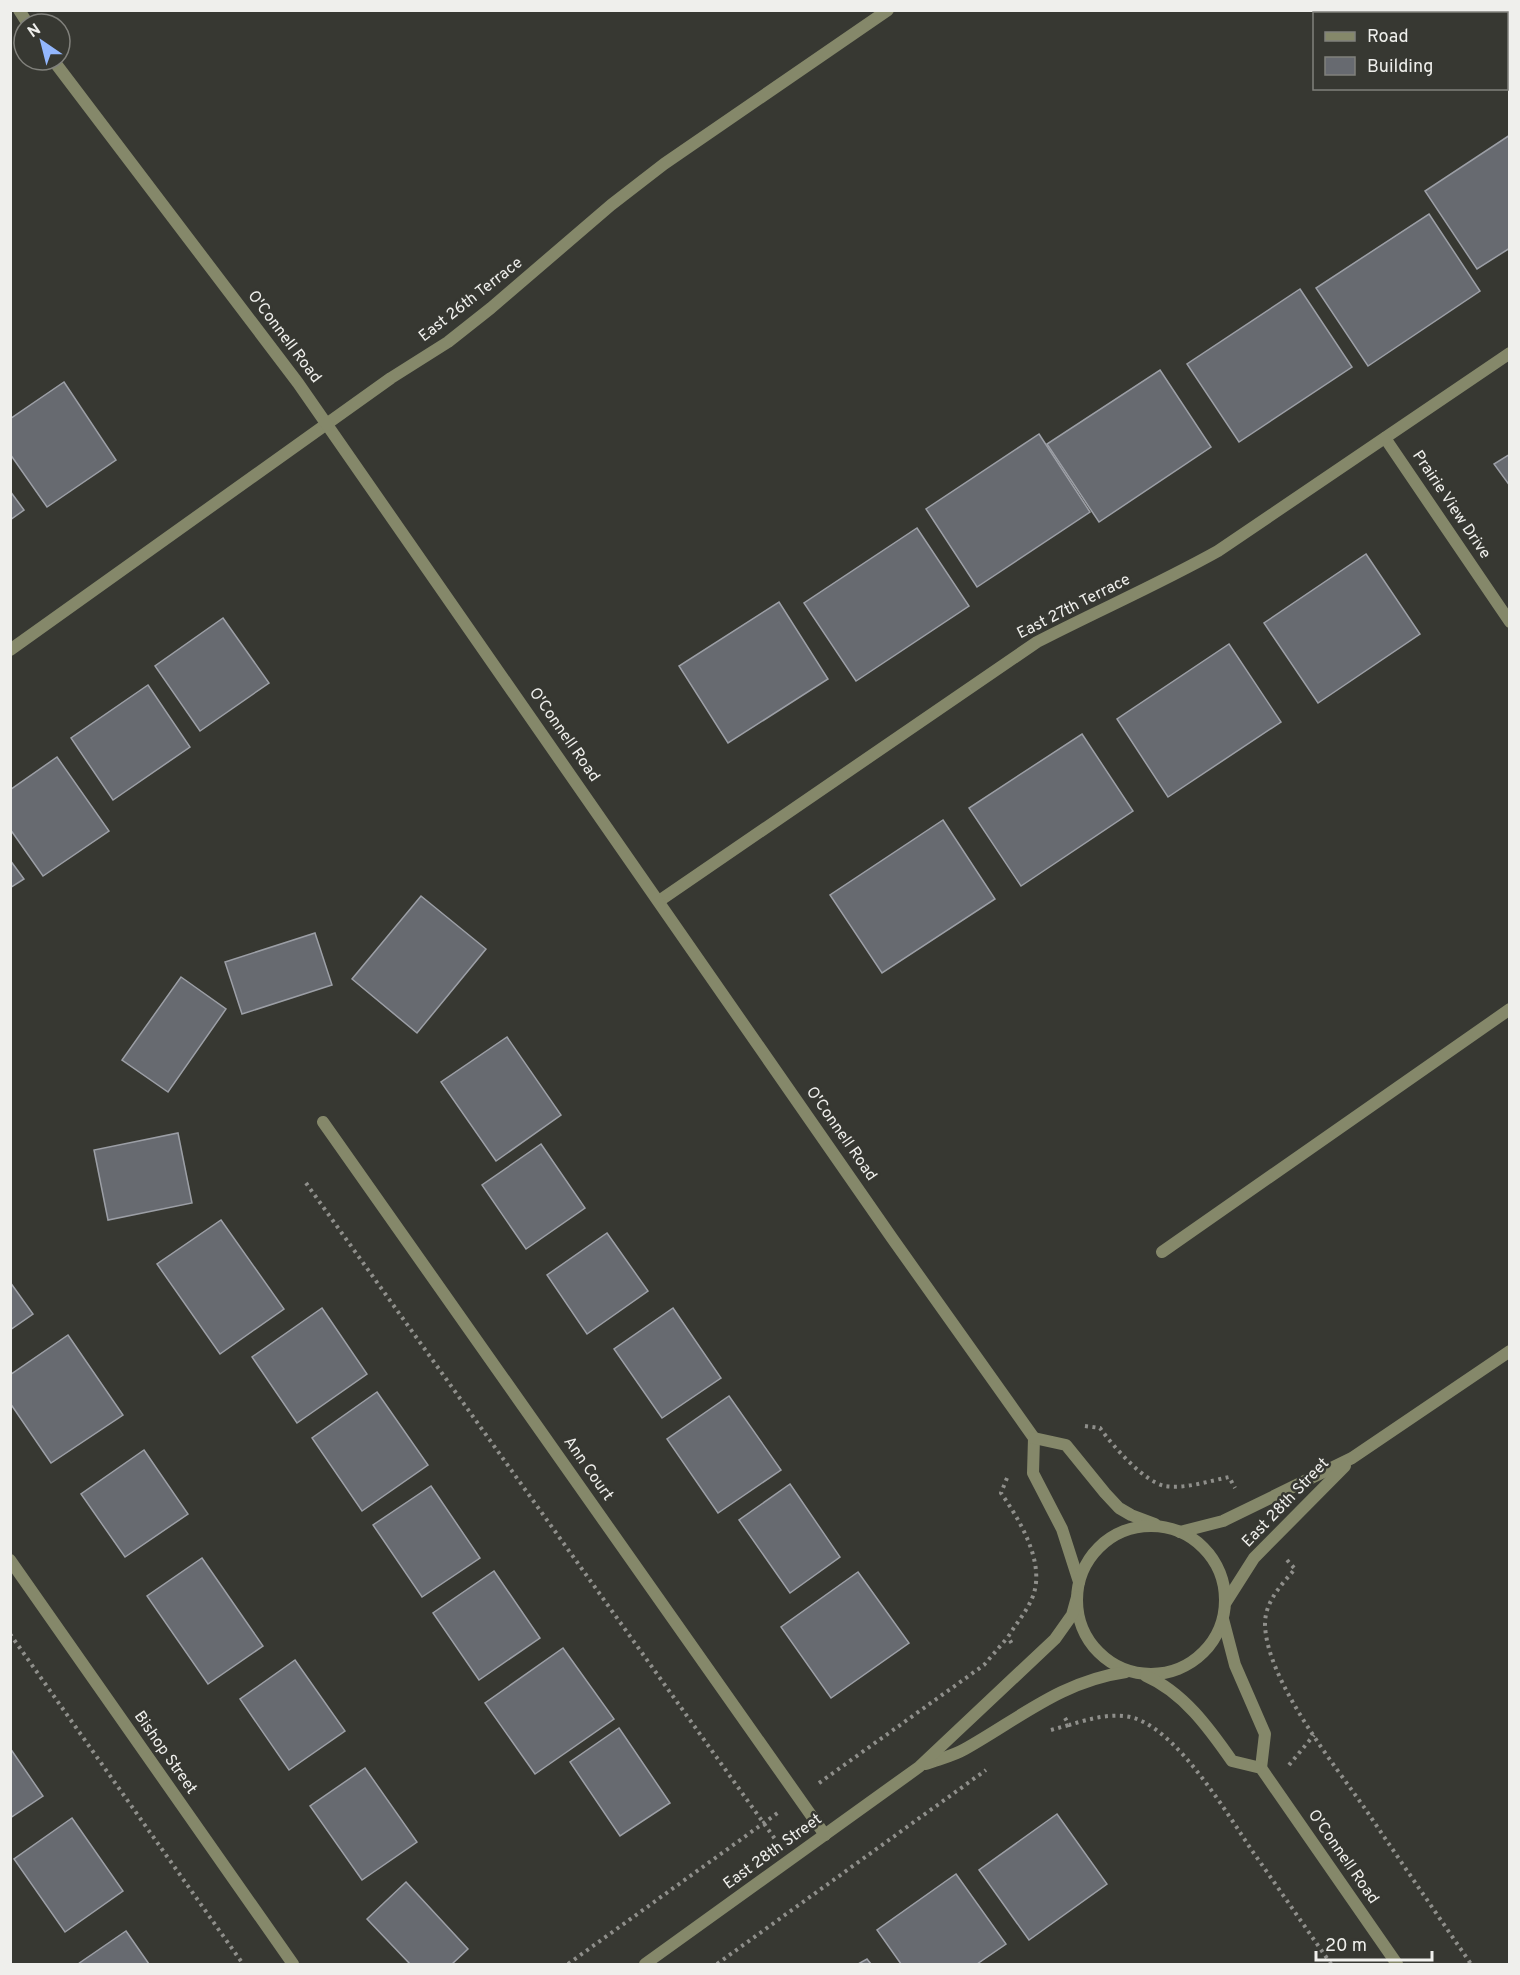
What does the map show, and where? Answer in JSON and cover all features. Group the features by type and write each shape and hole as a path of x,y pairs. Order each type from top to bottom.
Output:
{"street":[{"name":"East 26th Terrace","path":"10,650 327,423 448,342 611,205 664,164 888,10"},
{"name":"O'Connell Road","path":"62,72 283,361 1034,1438"},
{"name":"East 27th Terrace","path":"659,901 1037,642 1102,608 1176,575 1218,551 1509,353"},
{"name":"Prairie View Drive","path":"1385,438 1509,622"},
{"path":"1162,1252 1509,1009"},
{"name":"Ann Court","path":"323,1122 825,1835"},
{"name":"East 28th Street","path":"1180,1532 1223,1521 1352,1458 1509,1351"},
{"path":"1079,1582 1062,1529 1033,1473 1034,1438 1066,1445 1119,1508 1131,1515 1180,1532 1202,1546 1214,1560 1224,1585 1226,1602 1220,1630 1208,1648 1183,1668 1163,1674 1142,1674 1129,1671 1107,1660 1090,1643 1080,1621 1077,1597 1079,1582 1090,1558 1115,1535 1138,1527 1163,1527"},
{"name":"East 28th Street","path":"1226,1602 1254,1558 1352,1458"},
{"name":"Bishop Street","path":"10,1560 293,1965"},
{"name":"East 28th Street","path":"645,1965 919,1767 1055,1639 1072,1614 1077,1597"},
{"path":"1142,1674 1171,1690 1185,1703 1232,1761 1261,1768 1265,1734 1235,1665 1223,1619"},
{"name":"East 28th Street","path":"919,1767 963,1751 1062,1690 1101,1676 1129,1671"},
{"name":"O'Connell Road","path":"1261,1768 1397,1965"}],"path":[{"path":"306,1184 710,1747 789,1861"},
{"path":"10,1634 243,1965"},
{"path":"1044,1733 1069,1725"},
{"path":"1273,1785 1314,1736 1471,1965"},
{"path":"717,1965 990,1767"},
{"path":"1197,1772 1331,1965"}],"building":[{"path":"1510,135 1510,248 1477,269 1425,191"},
{"path":"1429,214 1480,291 1368,366 1316,288"},
{"path":"1300,289 1352,367 1239,442 1187,364"},
{"path":"1160,370 1211,447 1099,522 1047,444"},
{"path":"64,382 116,460 47,507 10,454 10,419"},
{"path":"1039,434 1090,512 977,587 926,509"},
{"path":"1510,454 1510,486 1494,464"},
{"path":"10,491 24,510 10,520"},
{"path":"917,528 969,606 856,681 804,603"},
{"path":"1366,554 1420,634 1318,703 1264,623"},
{"path":"779,602 828,679 728,743 679,666"},
{"path":"223,618 269,683 200,731 155,666"},
{"path":"1229,644 1281,722 1168,797 1117,719"},
{"path":"148,685 190,747 113,800 71,738"},
{"path":"1082,734 1133,811 1021,886 969,808"},
{"path":"57,757 109,831 43,876 10,829 10,790"},
{"path":"943,820 995,899 882,973 830,895"},
{"path":"10,860 24,879 10,888"},
{"path":"421,896 486,949 417,1033 352,979"},
{"path":"315,933 332,985 242,1014 225,962"},
{"path":"181,977 226,1009 168,1092 122,1060"},
{"path":"507,1037 561,1115 496,1161 441,1082"},
{"path":"178,1133 192,1203 108,1220 94,1150"},
{"path":"541,1144 585,1208 526,1249 482,1185"},
{"path":"221,1220 284,1309 220,1354 157,1264"},
{"path":"607,1233 648,1291 587,1334 547,1275"},
{"path":"10,1282 33,1314 10,1330"},
{"path":"322,1308 367,1374 297,1423 252,1357"},
{"path":"673,1308 721,1378 662,1418 614,1349"},
{"path":"68,1335 123,1415 51,1463 10,1403 10,1375"},
{"path":"377,1392 428,1465 362,1511 312,1438"},
{"path":"729,1396 781,1470 718,1513 667,1439"},
{"path":"144,1450 188,1514 125,1557 81,1494"},
{"path":"790,1484 840,1557 790,1593 739,1520"},
{"path":"431,1486 480,1558 422,1597 373,1525"},
{"path":"202,1558 263,1646 208,1684 147,1596"},
{"path":"494,1571 540,1638 479,1680 433,1613"},
{"path":"858,1572 909,1643 831,1698 781,1627"},
{"path":"563,1648 614,1719 535,1774 485,1703"},
{"path":"295,1660 345,1731 289,1770 240,1699"},
{"path":"619,1728 670,1803 620,1836 570,1762"},
{"path":"10,1748 43,1796 10,1818"},
{"path":"365,1768 417,1842 362,1880 310,1806"},
{"path":"1057,1814 1107,1884 1029,1940 979,1870"},
{"path":"72,1818 123,1891 65,1932 14,1859"},
{"path":"956,1874 1006,1944 977,1964 901,1964 877,1930"},
{"path":"406,1882 468,1949 452,1964 410,1964 367,1919"},
{"path":"126,1931 149,1964 78,1964"},
{"path":"867,1959 871,1964 858,1964"}]}
